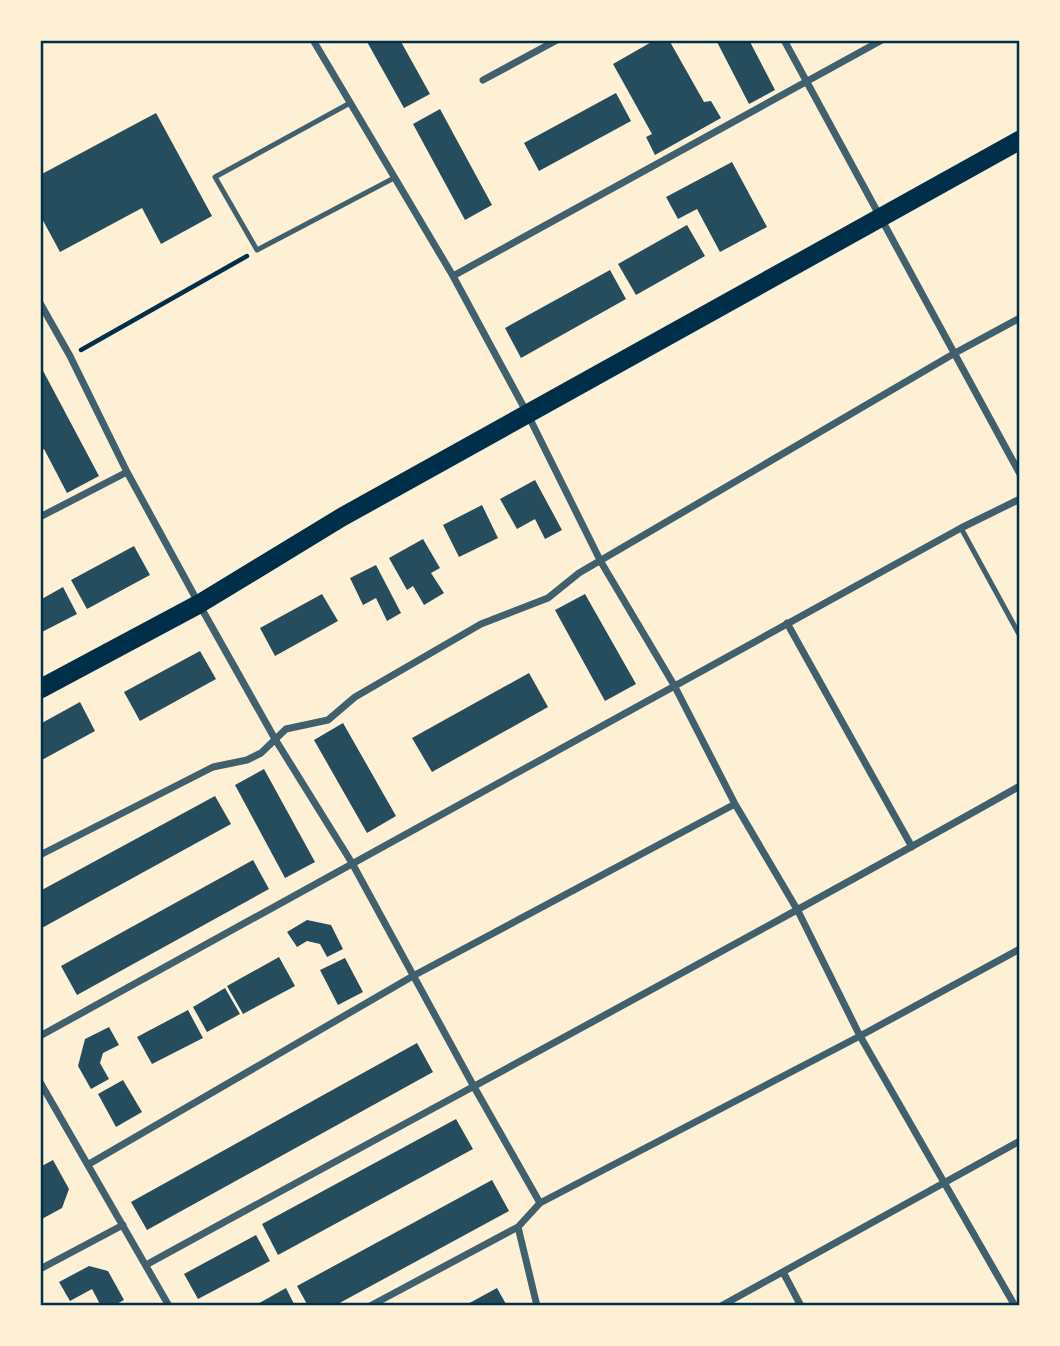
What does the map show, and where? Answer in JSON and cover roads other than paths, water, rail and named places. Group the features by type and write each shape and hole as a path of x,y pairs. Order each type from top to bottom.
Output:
{"highway":[{"path":"40,689 199,604 342,517 1020,140"}],"street":[{"path":"313,40 453,276 527,413 601,562 674,685 735,804 798,911 860,1036 1015,1306"},
{"path":"483,80 558,40"},
{"path":"784,40 1020,474"},
{"path":"453,276 882,40"},
{"path":"40,303 199,604 275,739 352,863 540,1203"},
{"path":"40,855 213,767 247,760 261,753 286,729 328,720 355,697 481,624 548,598 579,573 955,353 1020,318"},
{"path":"40,517 127,472"},
{"path":"40,1037 674,685 961,528 1020,499"},
{"path":"787,623 912,847"},
{"path":"146,1265 473,1085 798,911 1020,786"},
{"path":"89,1164 413,976 735,804"},
{"path":"370,1306 518,1227 540,1203 1020,949"},
{"path":"40,1082 169,1306"},
{"path":"721,1306 1020,1141"},
{"path":"40,1269 123,1225"},
{"path":"518,1227 537,1306"},
{"path":"783,1272 801,1306"}],"lane":[{"path":"350,103 215,177 257,250 394,178"},
{"path":"961,528 1020,636"}]}
